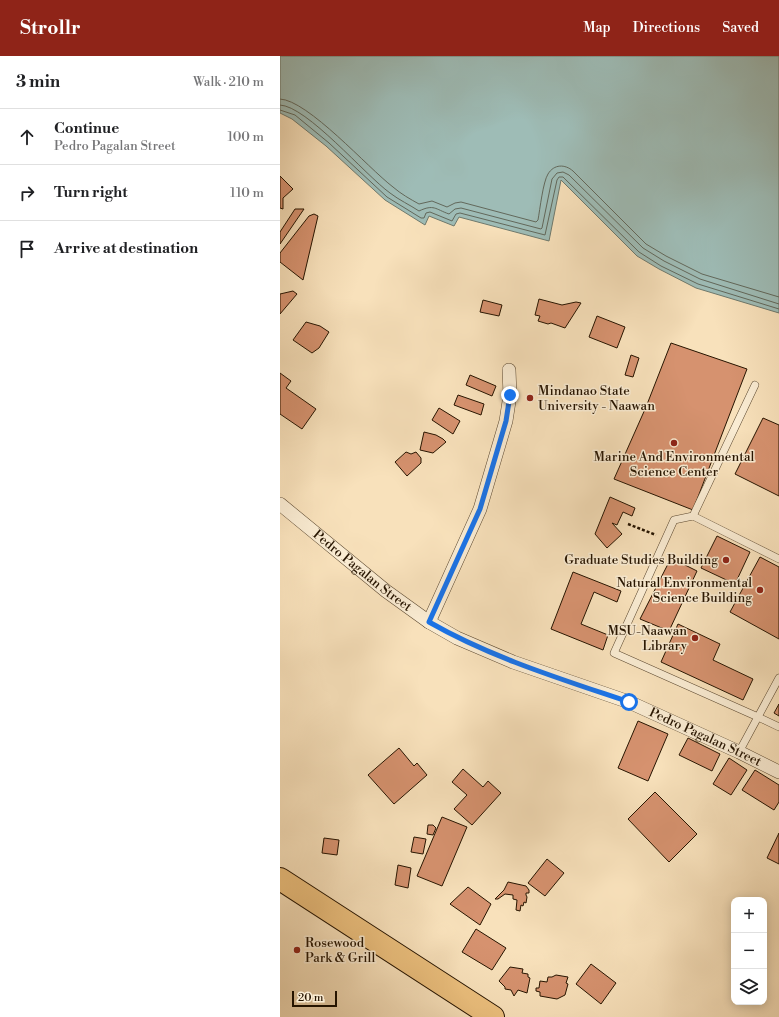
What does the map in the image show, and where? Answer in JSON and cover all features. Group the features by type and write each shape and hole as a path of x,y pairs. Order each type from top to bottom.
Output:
{"highway":[{"path":"280,879 493,1017"}],"street":[{"path":"429,622 480,509 506,421 510,395 509,370"},
{"name":"Pedro Pagalan Street","path":"280,504 386,591 429,622 457,638 513,662 629,702 739,752 779,772"}],"lane":[{"path":"693,516 755,385"},
{"path":"779,559 693,516 674,520 614,653 779,727"},
{"path":"739,752 779,678"}],"path":[{"path":"628,524 666,539"}],"water":[{"path":"280,56 779,56 779,313 696,288 637,256 561,180 549,241 459,217 454,226 429,216 425,225 385,200 326,146 292,119 280,113"}],"building":[{"path":"280,176 293,189 283,198 283,209 280,208"},
{"path":"295,209 304,209 280,244 280,232"},
{"path":"314,214 318,216 303,280 280,262 280,253 309,216"},
{"path":"293,291 297,294 280,314 280,294"},
{"path":"539,299 562,305 576,302 581,303 565,328 551,323 548,324 538,321 540,316 535,315"},
{"path":"483,300 502,305 499,316 480,312"},
{"path":"597,316 625,327 617,348 589,337"},
{"path":"306,322 320,326 329,332 319,348 312,353 293,340"},
{"name":"Marine And Environmental Science Center","path":"671,343 747,369 693,510 614,479 646,407"},
{"path":"631,355 639,358 633,377 625,375"},
{"path":"280,373 291,381 286,388 316,409 302,429 280,414"},
{"path":"470,375 496,386 492,396 466,385"},
{"path":"458,395 484,404 481,415 454,405"},
{"path":"439,408 460,421 453,434 432,420"},
{"path":"763,418 779,425 779,496 735,474"},
{"path":"424,432 436,435 446,442 433,453 420,450"},
{"path":"406,452 411,454 416,452 421,458 421,463 407,476 395,462"},
{"path":"610,497 635,508 632,516 623,512 617,525 612,523 622,534 607,548 595,534"},
{"name":"Graduate Studies Building","path":"717,536 750,552 735,584 701,568"},
{"name":"Natural Environmental Science Building","path":"760,557 779,567 779,639 730,612"},
{"path":"671,558 697,571 669,631 640,619"},
{"path":"573,572 621,591 617,602 594,592 581,624 608,635 603,650 551,629"},
{"path":"678,624 720,644 713,660 753,679 743,700 661,662"},
{"path":"779,704 779,716 774,713"},
{"path":"638,721 668,734 648,781 618,768"},
{"path":"688,738 720,754 712,771 679,755"},
{"path":"399,748 414,766 417,763 427,775 394,804 368,775"},
{"path":"729,758 747,770 731,795 713,784"},
{"path":"463,769 483,787 488,781 501,793 472,825 454,809 467,795 452,782"},
{"path":"755,770 779,785 779,802 774,810 742,790"},
{"path":"655,792 697,834 669,862 628,819"},
{"path":"442,817 467,827 442,886 417,876"},
{"path":"428,825 433,825 436,828 433,835 427,834"},
{"path":"779,833 779,864 767,858"},
{"path":"414,837 426,839 423,854 411,852"},
{"path":"324,838 339,840 337,855 322,853"},
{"path":"547,859 564,873 545,896 528,883"},
{"path":"398,865 411,868 408,888 395,885"},
{"path":"508,882 526,886 529,890 529,893 526,893 526,903 524,902 523,906 521,905 520,911 516,910 517,900 513,899 513,895 505,894 498,899 495,899 504,890"},
{"path":"468,887 491,904 480,925 450,904"},
{"path":"476,929 506,948 492,970 462,952"},
{"path":"591,964 616,983 601,1004 576,984"},
{"path":"510,967 523,969 522,973 528,974 528,977 530,978 527,993 518,990 514,996 511,990 505,989 499,981"},
{"path":"556,975 568,977 565,995 557,999 540,996 540,992 536,991 536,988 539,988 540,981 547,982 548,977"}],"place":[{"name":"Mindanao State University - Naawan","path":"530,398"},
{"name":"Marine And Environmental Science Center","path":"674,443"},
{"name":"Graduate Studies Building","path":"726,560"},
{"name":"Natural Environmental Science Building","path":"760,590"},
{"name":"MSU-Naawan Library","path":"695,638"},
{"name":"Rosewood Park & Grill","path":"297,950"}],"route":[{"path":"510,395 506,421 480,509 429,622 457,638 513,662 629,702"}]}
